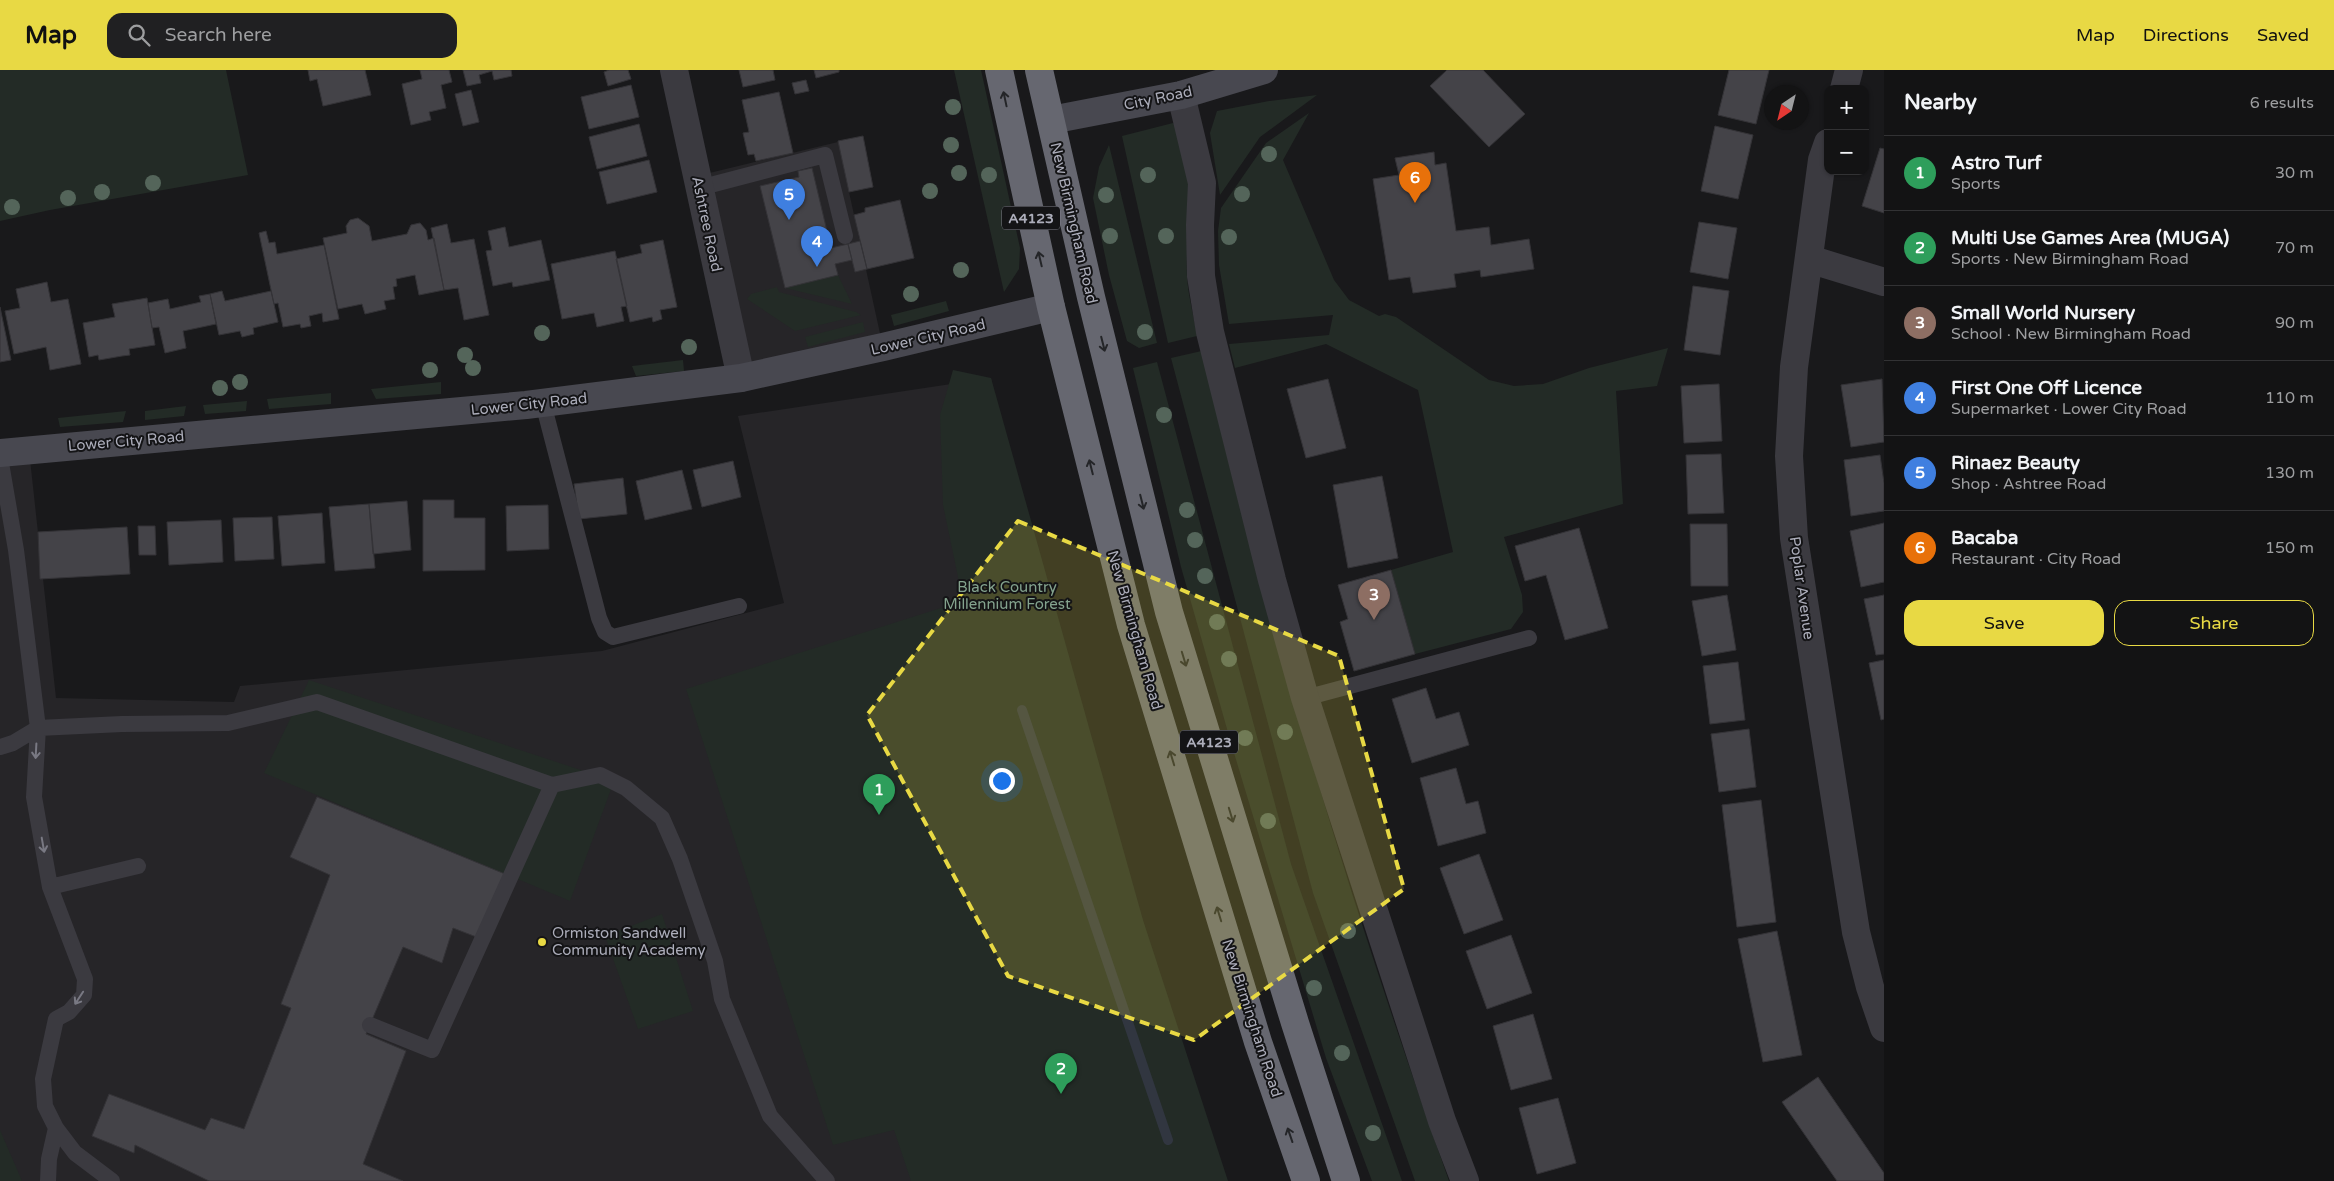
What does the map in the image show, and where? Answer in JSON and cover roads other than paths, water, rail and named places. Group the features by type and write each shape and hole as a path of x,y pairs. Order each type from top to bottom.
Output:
{"highway":[{"name":"New Birmingham Road","path":"998,70 1051,307 1131,625 1258,1042 1306,1181"},
{"name":"New Birmingham Road","path":"1039,70 1091,297 1169,612 1295,1023 1346,1181"},
{"path":"1011,128 1051,120"},
{"path":"1051,307 1091,297"}],"street":[{"name":"Ashtree Road","path":"674,70 740,378"},
{"path":"1845,85 1849,70"},
{"name":"City Road","path":"1051,120 1181,96 1260,71"},
{"path":"1181,96 1202,183 1200,224 1201,276 1210,332 1272,580 1305,698 1442,1122 1465,1181"},
{"name":"Poplar Avenue","path":"1824,154 1794,367 1789,456 1794,538 1856,932 1870,987 1884,1028"},
{"path":"1809,259 1884,282"},
{"name":"Lower City Road","path":"0,453 542,403 740,378 876,349 1051,307"}],"lane":[{"path":"699,188 825,155 845,236"},
{"path":"542,403 599,618 605,632 613,637 740,606"},
{"path":"0,457 16,550 38,728 34,797 50,887 85,978 84,995 69,1012 56,1019 43,1079 45,1106 56,1128 75,1154 112,1181"},
{"path":"1305,698 1529,638"},
{"path":"0,747 13,743 38,728 122,724 228,723 317,702 552,785 600,775 626,788 662,818 680,858 715,961 722,998 770,1116 827,1181"},
{"path":"370,1025 432,1050 512,877 552,785"},
{"path":"50,887 138,866"},
{"path":"48,1181 49,1159 56,1128"}],"waterway":[{"path":"1022,710 1168,1140"}],"place":[{"name":"Bacaba","path":"1415,203"},
{"name":"Rinaez Beauty","path":"789,220"},
{"name":"First One Off Licence","path":"817,267"},
{"name":"Small World Nursery","path":"1374,620"},
{"name":"Astro Turf","path":"879,815"},
{"name":"Ormiston Sandwell Community Academy","path":"542,942"},
{"name":"Multi Use Games Area (MUGA)","path":"1061,1094"}],"park label":[{"name":"Black Country Millennium Forest","path":"1007,596"}]}
